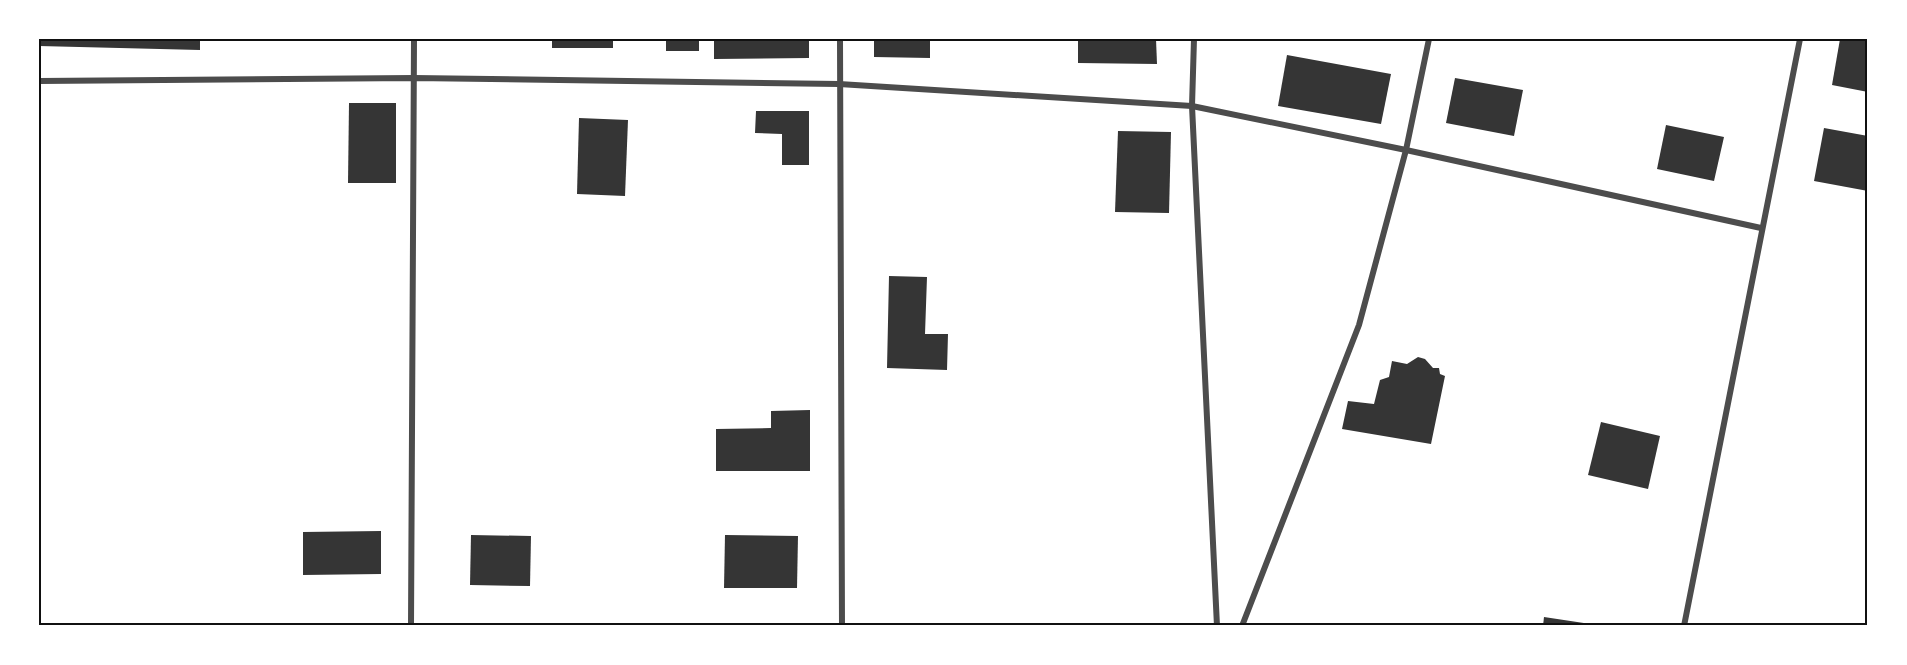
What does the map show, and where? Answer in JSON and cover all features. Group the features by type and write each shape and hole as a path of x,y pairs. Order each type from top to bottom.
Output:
{"street":[{"path":"411,626 414,39"},
{"path":"840,39 842,626"},
{"path":"1194,39 1192,106 1217,626"},
{"path":"1242,626 1359,326 1406,150 1429,39"},
{"path":"1684,626 1800,39"},
{"path":"39,81 414,78 839,84 1192,106 1406,150 1761,228"}],"building":[{"path":"39,39 200,39 200,50 39,46"},
{"path":"552,39 613,39 613,48 552,48"},
{"path":"666,39 699,39 699,51 666,51"},
{"path":"714,39 809,39 809,58 714,59"},
{"path":"874,39 930,39 930,58 874,57"},
{"path":"1078,39 1156,39 1157,64 1078,63"},
{"path":"1840,39 1868,39 1868,92 1832,85"},
{"path":"1287,55 1391,74 1381,124 1278,106"},
{"path":"1455,78 1523,90 1514,136 1446,123"},
{"path":"349,103 396,103 396,183 348,183"},
{"path":"756,111 809,111 809,165 782,165 782,134 755,133"},
{"path":"579,118 628,120 625,196 577,194"},
{"path":"1666,125 1724,137 1714,181 1657,169"},
{"path":"1824,128 1868,136 1868,191 1814,181"},
{"path":"1118,131 1171,132 1169,213 1115,212"},
{"path":"889,276 927,277 925,334 948,334 947,370 887,368"},
{"path":"1418,357 1425,359 1433,368 1439,368 1440,374 1445,376 1431,444 1342,429 1348,401 1374,404 1380,380 1389,377 1392,361 1407,364"},
{"path":"810,410 810,471 716,471 716,429 771,428 771,411"},
{"path":"1601,422 1660,436 1648,489 1588,475"},
{"path":"381,531 381,574 303,575 303,532"},
{"path":"471,535 531,536 530,586 470,585"},
{"path":"725,535 798,536 797,588 724,588"},
{"path":"1544,617 1597,625 1597,626 1543,626"}]}
